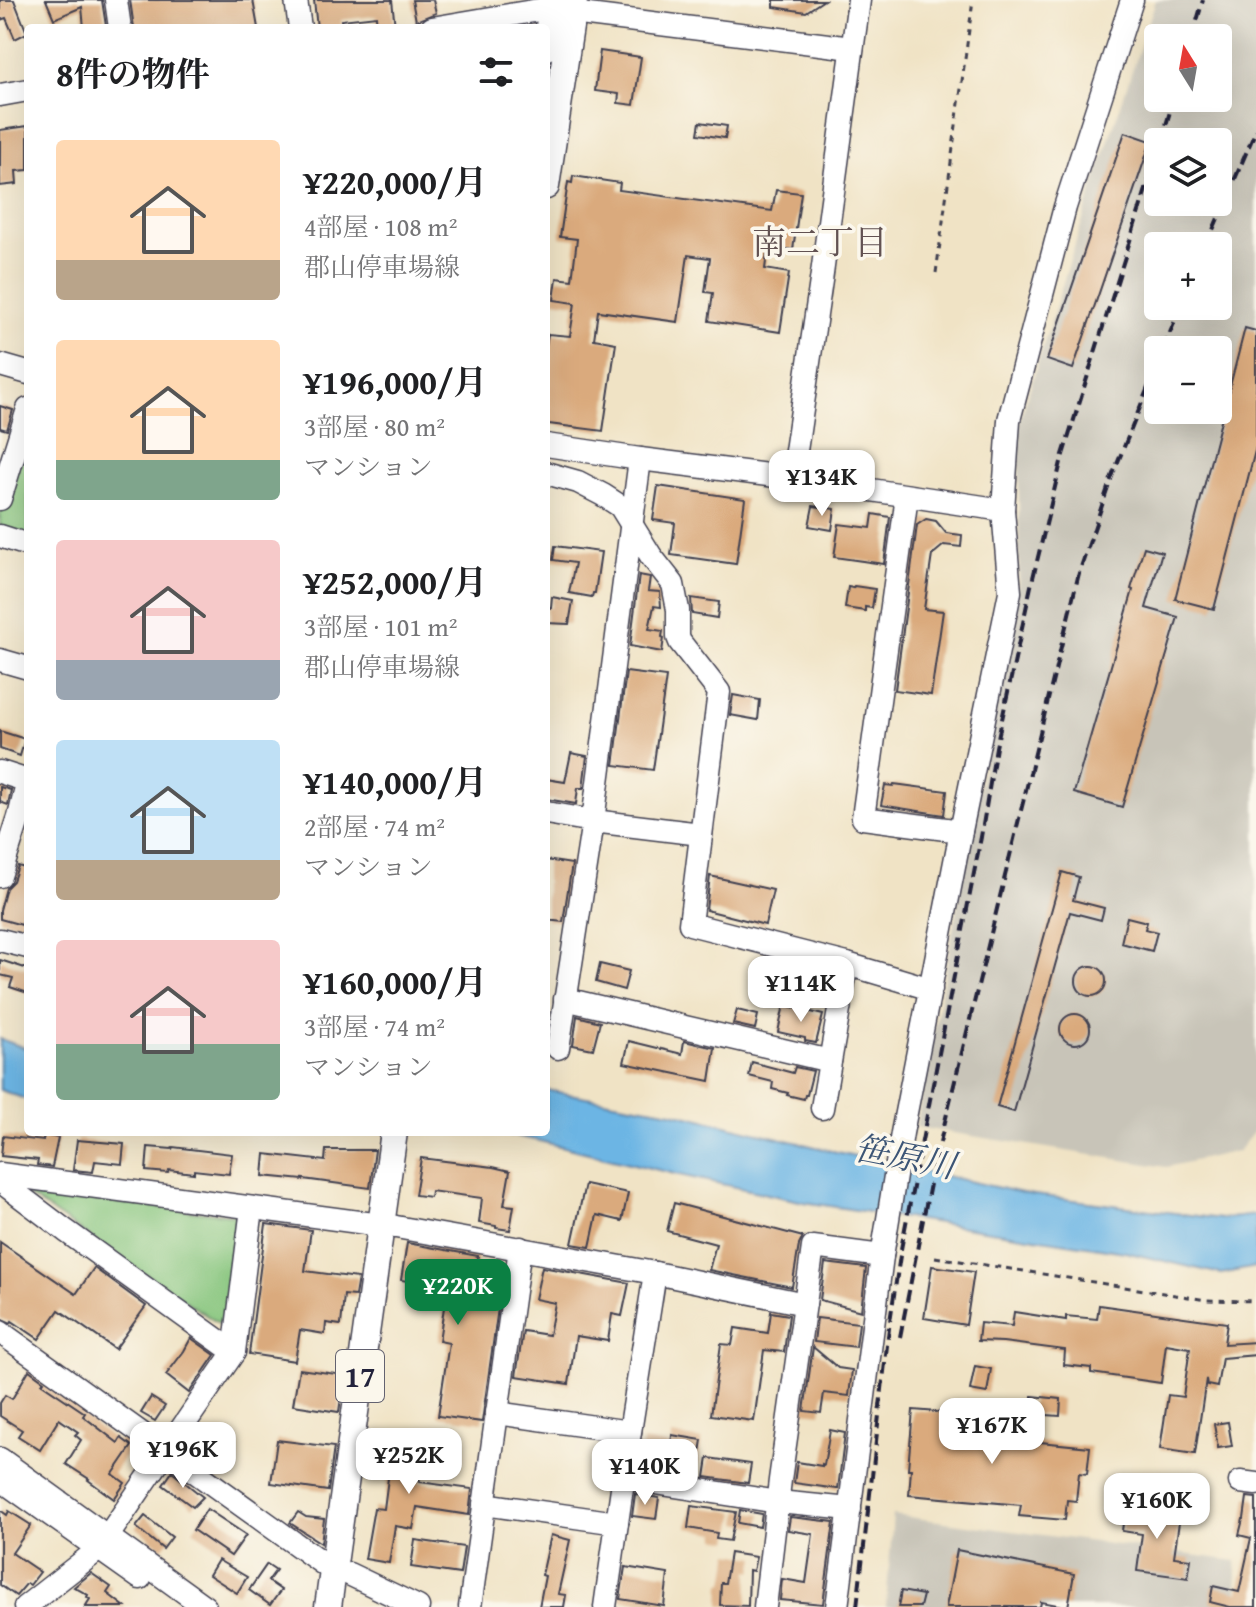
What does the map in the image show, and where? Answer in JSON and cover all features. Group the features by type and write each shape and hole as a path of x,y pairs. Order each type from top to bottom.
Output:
{"main road":[{"path":"550,36 562,5"},
{"path":"550,141 562,5"},
{"name":"17","path":"328,1607 341,1572 400,1138"},
{"name":"17","path":"341,1572 344,1607"}],"street":[{"path":"116,0 119,24"},
{"path":"296,0 299,24"},
{"path":"792,478 859,0"},
{"path":"837,1607 902,1133 1010,592 1003,510 1009,420 1065,207 1132,0"},
{"path":"1037,309 1063,266 1143,0"},
{"path":"455,24 562,5 852,48"},
{"path":"0,95 24,91"},
{"path":"0,365 24,372"},
{"path":"0,499 7,451 24,417"},
{"path":"550,446 1003,510"},
{"path":"558,1048 593,821 640,459"},
{"path":"550,474 578,482 620,506 651,556 673,584 680,642 719,692 690,924 931,989"},
{"path":"907,496 863,818 961,831"},
{"path":"0,536 24,544"},
{"path":"0,660 24,667"},
{"path":"0,772 24,780"},
{"path":"24,797 2,862 24,863"},
{"path":"550,814 701,834"},
{"path":"0,940 24,946"},
{"path":"822,1108 847,964"},
{"path":"565,999 830,1061"},
{"path":"0,1174 389,1226 655,1273 805,1304"},
{"path":"0,1181 234,1352"},
{"path":"25,1607 104,1543 234,1352 252,1208"},
{"path":"765,1607 813,1247 884,1251"},
{"path":"470,1607 520,1248"},
{"path":"605,1607 655,1273"},
{"path":"0,1332 341,1572 418,1607"},
{"path":"497,1413 630,1432"},
{"path":"0,1459 180,1607"},
{"path":"623,1478 778,1502 850,1509"},
{"path":"0,1479 205,1607"},
{"path":"484,1504 617,1523"}],"path":[{"path":"936,273 973,0"},
{"path":"935,1257 1207,1300 1256,1301"}],"shaded area":[{"path":"1156,0 1256,0 1256,1129 1238,1151 1166,1167 916,1127 1019,578 1019,423 1144,36 1144,112 1232,112 1232,24 1148,24"},
{"path":"893,1515 1236,1561 1239,1607 886,1607"}],"green space":[{"path":"24,437 24,535 0,527 0,514"},
{"path":"24,1193 243,1216 224,1327"}],"water":[{"path":"0,1039 24,1048 24,1099 0,1090"},
{"path":"550,1091 672,1112 1027,1194 1221,1219 1256,1215 1256,1267 1221,1274 1125,1252 804,1202 516,1136 550,1136"}],"building":[{"path":"0,0 14,0 24,25 24,34 15,39 6,18 0,20"},
{"path":"46,0 102,0 106,24 84,24 82,7 54,19"},
{"path":"130,0 253,0 257,24 133,24"},
{"path":"314,0 392,0 395,24 377,24 376,16 341,20 342,24 317,24"},
{"path":"412,0 433,0 436,13 416,21"},
{"path":"774,0 824,0 806,12 774,7"},
{"path":"600,51 641,57 634,105 618,103 619,94 595,91"},
{"path":"700,122 727,126 725,138 698,134"},
{"path":"24,127 24,170 16,171 17,184 0,186 0,130"},
{"path":"1125,132 1144,139 1144,161 1073,369 1047,360"},
{"path":"573,176 620,183 619,190 772,211 776,190 801,193 793,250 768,246 765,269 789,273 780,332 709,321 713,293 705,292 710,258 688,255 678,322 598,311 594,339 616,343 603,431 550,424 550,334 570,336 575,303 554,300 557,278 572,280 577,239 560,237 568,182 572,183"},
{"path":"1245,328 1256,331 1256,447 1214,609 1175,599 1220,424 1232,424 1232,378"},
{"path":"0,406 13,410 7,430 0,428"},
{"path":"658,486 745,499 736,564 671,555 675,523 653,520"},
{"path":"813,506 835,509 832,530 809,526"},
{"path":"873,514 890,517 884,564 834,557 839,524 871,528"},
{"path":"926,519 936,521 946,533 962,535 961,547 944,545 932,555 924,609 943,611 931,695 895,690 917,525"},
{"path":"555,546 601,552 592,597 569,593 575,563 553,560"},
{"path":"1144,547 1162,552 1146,608 1178,617 1122,807 1074,793"},
{"path":"639,575 650,577 648,591 660,592 661,607 654,606 649,629 663,631 662,652 630,646"},
{"path":"848,587 875,589 872,608 865,607 865,611 845,608"},
{"path":"552,597 573,601 569,624 550,623"},
{"path":"691,598 719,602 717,618 692,614"},
{"path":"626,672 666,677 653,770 614,765"},
{"path":"733,695 760,700 758,720 730,715"},
{"path":"0,731 24,739 20,756 0,749"},
{"path":"571,753 587,756 583,788 578,788 576,804 550,800 550,780 565,782"},
{"path":"885,785 947,791 944,815 881,805"},
{"path":"0,787 11,790 8,805 0,802"},
{"path":"550,861 572,864 563,922 550,920"},
{"path":"18,866 24,868 22,925 0,919 6,888 13,881"},
{"path":"1062,872 1079,877 1073,900 1104,908 1101,920 1070,912 1014,1112 997,1107"},
{"path":"710,876 773,890 765,925 706,910"},
{"path":"1127,917 1147,922 1145,929 1157,932 1152,951 1121,943"},
{"path":"0,960 24,968 24,992 10,987 13,978 0,975"},
{"path":"600,964 629,971 624,990 596,982"},
{"path":"1091,966 1102,970 1106,981 1102,992 1091,996 1080,992 1076,981 1080,970"},
{"path":"784,1005 823,1015 816,1043 778,1032"},
{"path":"737,1010 758,1015 755,1029 733,1024"},
{"path":"1075,1014 1086,1018 1090,1029 1086,1040 1075,1044 1064,1040 1060,1029 1064,1018"},
{"path":"577,1016 600,1022 593,1049 573,1045"},
{"path":"629,1041 682,1054 684,1041 715,1048 710,1081 624,1063"},
{"path":"752,1062 793,1073 795,1067 813,1071 807,1095 804,1099 787,1095 772,1089 773,1082 749,1076"},
{"path":"3,1136 43,1141 44,1136 58,1138 52,1167 37,1165 38,1160 1,1156"},
{"path":"77,1140 124,1144 122,1164 95,1161 93,1172 73,1170"},
{"path":"148,1147 232,1154 229,1174 194,1170 194,1173 146,1171"},
{"path":"326,1150 375,1150 370,1188 263,1176 265,1154 325,1161"},
{"path":"421,1158 510,1171 504,1205 514,1206 510,1230 479,1223 482,1198 431,1191 430,1197 415,1195"},
{"path":"585,1184 628,1193 622,1221 597,1215 590,1247 572,1244"},
{"path":"674,1203 803,1237 792,1287 709,1270 716,1244 667,1231"},
{"path":"266,1224 311,1230 305,1271 358,1278 355,1296 344,1295 341,1325 326,1323 325,1334 300,1330 295,1361 249,1354"},
{"path":"0,1242 76,1294 94,1268 146,1306 115,1349 59,1310 39,1339 12,1321 0,1318"},
{"path":"407,1243 478,1256 471,1297 499,1301 482,1422 438,1416 449,1343 439,1341 447,1287 401,1280"},
{"path":"825,1263 866,1268 861,1311 820,1300"},
{"path":"932,1266 974,1272 966,1325 924,1318"},
{"path":"542,1267 629,1283 622,1316 612,1314 608,1341 576,1336 569,1384 516,1376 523,1331 549,1335 555,1303 535,1299"},
{"path":"1099,1305 1227,1323 1224,1344 1256,1342 1256,1355 1222,1358 1217,1387 1207,1385 1206,1379 1195,1454 1160,1449 1168,1395 1183,1397 1190,1348 1166,1344 1161,1383 1091,1373 1091,1368 1064,1365 1065,1350 978,1341 980,1323 1012,1326 1014,1312 1066,1320 1066,1316 1097,1319"},
{"path":"771,1312 789,1315 784,1352 764,1350 754,1421 711,1415 721,1344 732,1345 735,1328 768,1333"},
{"path":"817,1318 859,1323 856,1347 814,1342"},
{"path":"191,1338 215,1355 189,1393 166,1375"},
{"path":"813,1347 838,1368 852,1370 849,1396 824,1393 821,1413 804,1411"},
{"path":"975,1366 991,1369 987,1393 970,1390"},
{"path":"299,1369 344,1375 339,1412 293,1405"},
{"path":"29,1370 44,1381 42,1384 85,1413 83,1416 118,1443 121,1438 132,1446 113,1474 125,1483 114,1499 66,1464 81,1440 75,1435 78,1432 59,1419 40,1450 18,1436 22,1430 0,1416 0,1403 5,1395 12,1399"},
{"path":"1032,1396 1061,1399 1060,1416 1031,1414"},
{"path":"151,1397 165,1406 155,1421 141,1413"},
{"path":"913,1410 975,1415 974,1427 1021,1432 1020,1440 1090,1447 1087,1474 1079,1473 1076,1501 1067,1500 1065,1520 1019,1516 1021,1505 909,1495"},
{"path":"1228,1422 1232,1446 1218,1448 1214,1424"},
{"path":"830,1430 845,1433 838,1489 794,1483 797,1462 824,1465"},
{"path":"394,1432 425,1436 419,1482 472,1489 469,1515 417,1507 413,1529 395,1526 389,1563 365,1559 374,1508 384,1509"},
{"path":"672,1435 702,1440 698,1465 649,1456 648,1461 640,1459 643,1441 671,1446"},
{"path":"277,1440 334,1447 328,1491 271,1483"},
{"path":"708,1458 751,1464 748,1483 705,1477"},
{"path":"172,1472 203,1497 193,1507 163,1485"},
{"path":"635,1494 659,1498 656,1519 632,1516"},
{"path":"1247,1497 1256,1498 1256,1607 1230,1607 1210,1602 1213,1586 1239,1592 1251,1538 1239,1535"},
{"path":"1162,1503 1173,1505 1172,1514 1180,1515 1174,1557 1191,1559 1188,1578 1137,1571 1142,1534 1122,1531 1125,1508 1161,1513"},
{"path":"691,1506 736,1512 730,1541 716,1539 717,1533 688,1528"},
{"path":"207,1509 246,1535 231,1556 193,1530"},
{"path":"0,1510 7,1515 9,1511 31,1525 12,1553 40,1572 16,1596 0,1585"},
{"path":"740,1510 762,1514 760,1527 738,1523"},
{"path":"298,1512 306,1517 324,1519 321,1543 290,1523"},
{"path":"145,1516 172,1537 163,1549 136,1527"},
{"path":"790,1517 834,1522 823,1604 780,1600 782,1579 806,1583 813,1534 788,1530"},
{"path":"551,1535 570,1540 558,1594 566,1595 564,1607 539,1607"},
{"path":"415,1540 464,1547 460,1574 411,1567"},
{"path":"957,1550 1074,1574 1068,1607 1041,1602 1040,1607 946,1607"},
{"path":"730,1553 756,1557 753,1571 749,1570 748,1606 720,1605 721,1583 725,1583"},
{"path":"218,1560 247,1577 237,1593 209,1575"},
{"path":"267,1564 276,1570 268,1581 281,1590 270,1605 249,1590"},
{"path":"625,1567 668,1574 664,1606 620,1599"},
{"path":"91,1573 111,1587 107,1593 125,1607 85,1607 90,1599 88,1595 74,1587"},
{"path":"901,1591 923,1595 920,1607 898,1607"}],"railway":[{"path":"1196,24 1203,0"},
{"path":"1165,128 1170,112"},
{"path":"1212,232 1256,130"},
{"path":"857,1607 901,1249 996,747 1062,458 1144,196"},
{"path":"1169,336 1175,320"},
{"path":"900,1337 931,1179 1079,573 1111,479 1144,398"}],"district":[{"name":"南二丁目","path":"820,241"}],"water label":[{"name":"笹原川","path":"905,1156"}]}
